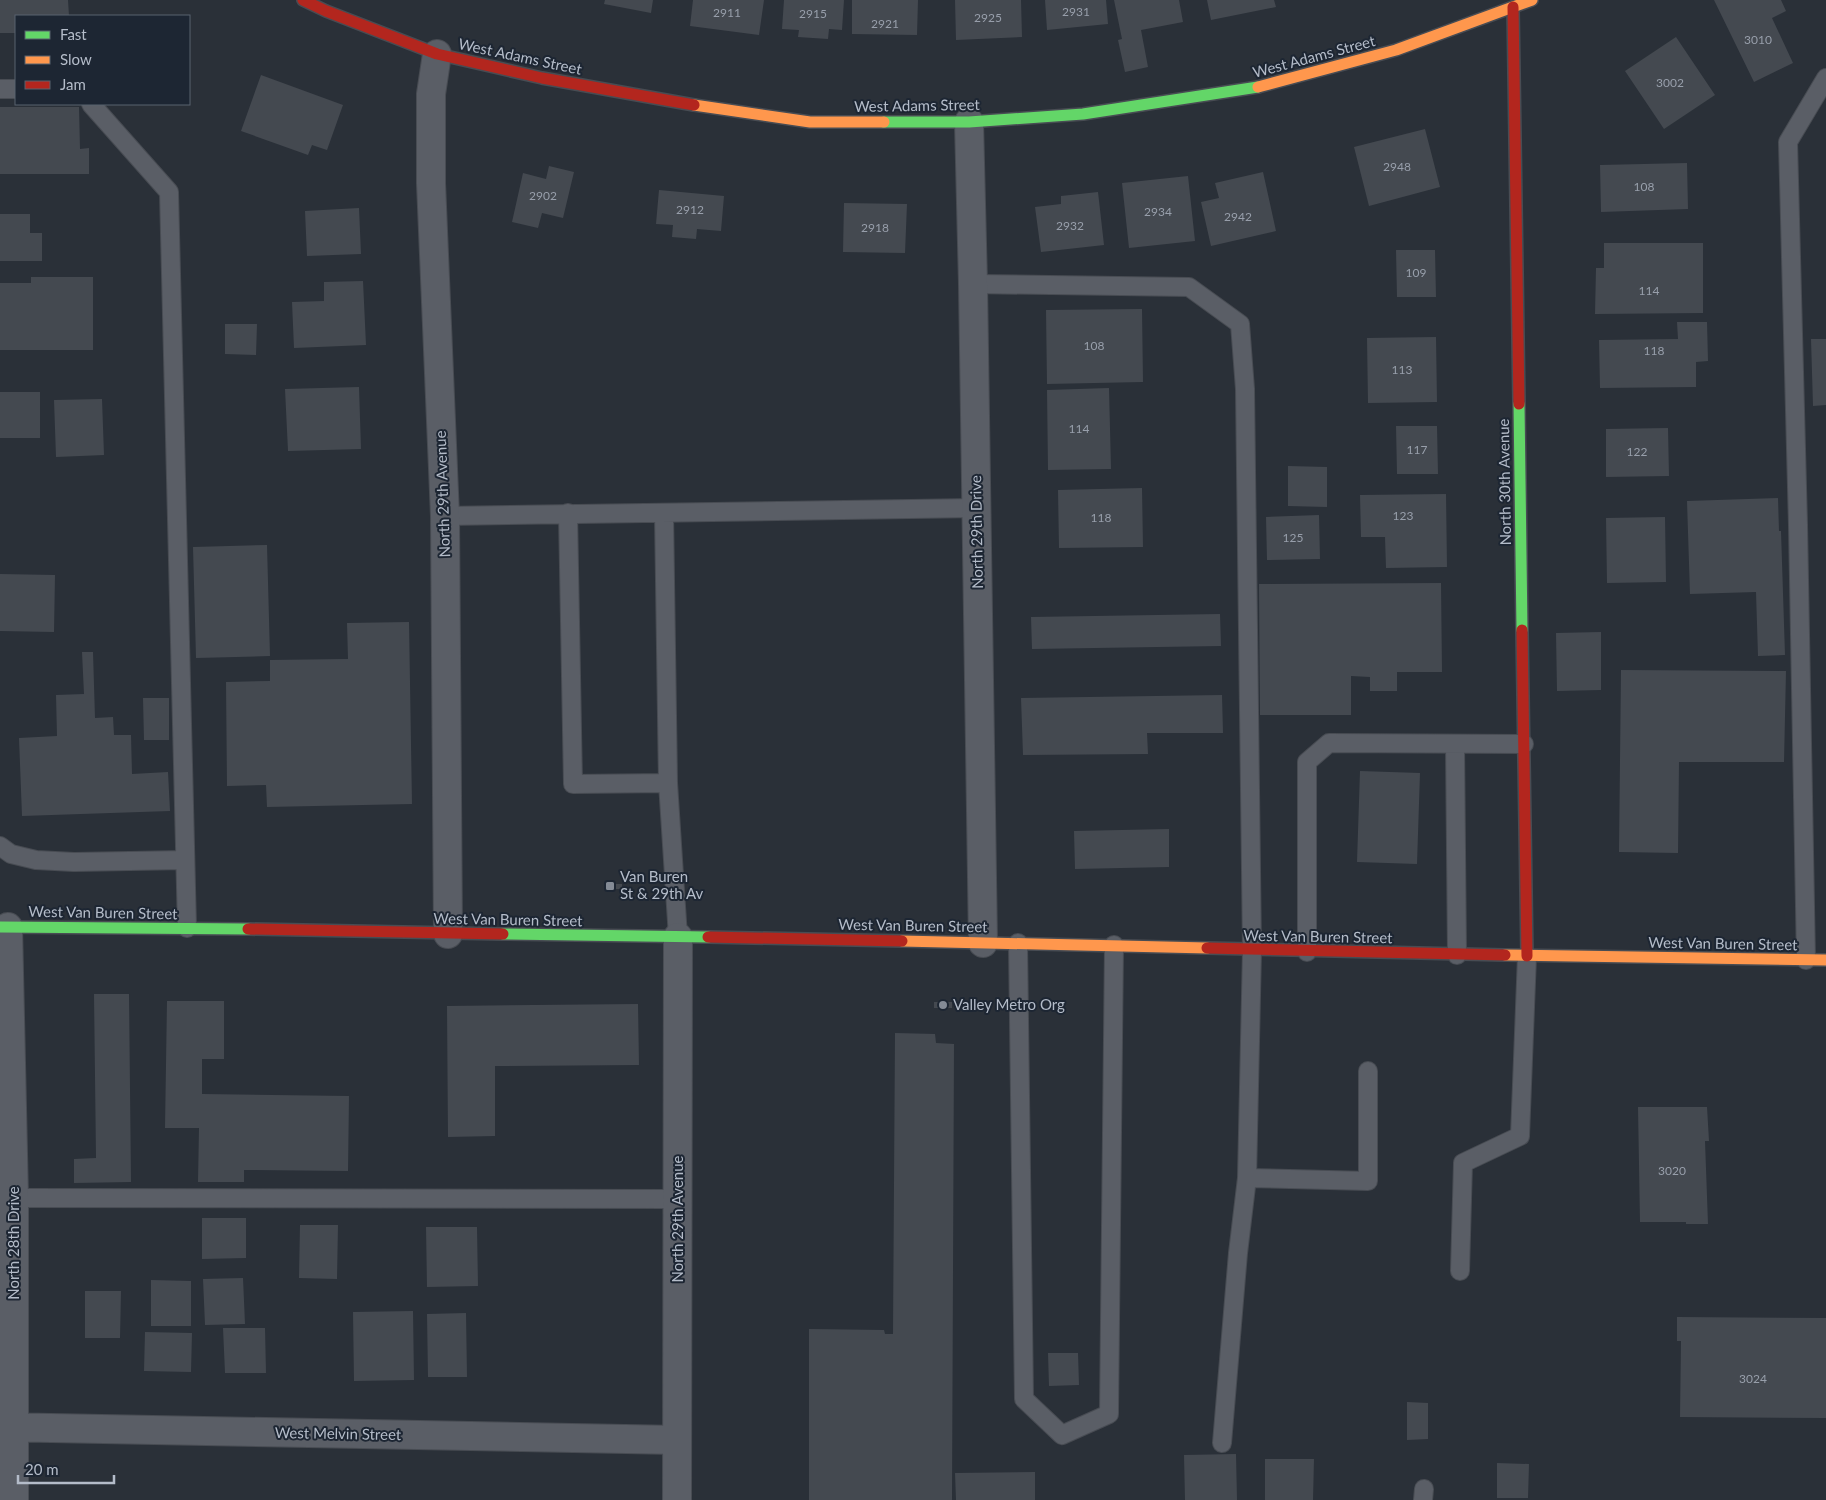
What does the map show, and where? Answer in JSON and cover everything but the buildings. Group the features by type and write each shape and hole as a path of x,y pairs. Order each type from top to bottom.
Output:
{"street":[{"name":"West Adams Street","path":"303,0 326,11 437,54 542,78 674,102 810,122 969,122 1082,114 1247,90 1396,50 1532,0"},
{"name":"North 30th Avenue","path":"1514,8 1527,956"},
{"name":"North 29th Avenue","path":"437,54 431,94 431,183 445,516 448,934"},
{"name":"North 29th Drive","path":"969,122 983,943"},
{"name":"West Van Buren Street","path":"4,927 187,928 1018,943 1307,952 1826,960"},
{"name":"North 28th Drive","path":"4,927 14,1198 7,1238 7,1427 14,1500"},
{"name":"North 29th Avenue","path":"677,1500 678,937"},
{"name":"West Melvin Street","path":"7,1427 677,1440"}],"lane":[{"path":"1806,960 1788,142 1826,78"},
{"path":"0,89 15,89"},
{"path":"91,105 169,192 187,928"},
{"path":"973,284 1189,287 1240,324 1245,389 1252,950 1247,1178 1238,1253 1222,1442"},
{"path":"445,516 976,508"},
{"path":"664,513 668,783 678,937"},
{"path":"568,514 573,784 668,783"},
{"path":"1307,952 1307,762 1329,743 1524,744"},
{"path":"1455,744 1457,955"},
{"path":"0,846 11,854 36,860 74,862 185,860"},
{"path":"1018,943 1024,1399 1062,1435 1109,1414 1114,945"},
{"path":"1460,1271 1463,1163 1520,1136 1527,956"},
{"path":"1247,1178 1368,1180 1368,1071"},
{"path":"14,1198 678,1199"}],"traffic: fast":[{"path":"884,122 969,122 1083,114 1258,87"},
{"path":"1519,404 1522,630"},
{"path":"0,927 248,929"},
{"path":"503,934 708,937"}],"traffic: slow":[{"path":"1258,87 1396,50 1532,0"},
{"path":"694,105 810,122 884,122"},
{"path":"902,941 1207,948"},
{"path":"1505,955 1826,960"}],"traffic: jam":[{"path":"303,0 326,11 437,54 542,78 694,105"},
{"path":"1513,7 1519,404"},
{"path":"1522,630 1527,956"},
{"path":"248,929 503,934"},
{"path":"708,937 902,941"},
{"path":"1207,948 1505,955"}],"place":[{"name":"Van Buren St & 29th Av","path":"610,886"},
{"name":"Valley Metro Org","path":"943,1005"}]}
